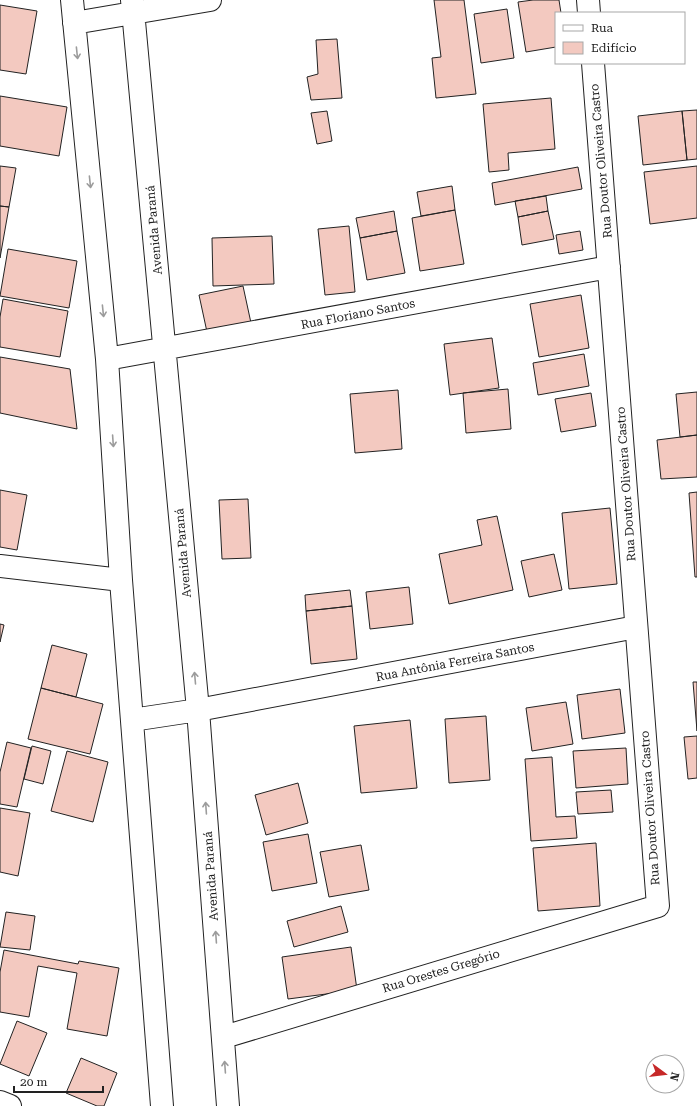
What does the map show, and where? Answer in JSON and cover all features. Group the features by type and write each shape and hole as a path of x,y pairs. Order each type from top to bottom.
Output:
{"street":[{"path":"72,0 107,359 121,580 162,1106"},
{"path":"74,23 133,6 210,0"},
{"path":"588,0 589,12"},
{"name":"Avenida Paraná","path":"133,6 198,710 224,1037 228,1106"},
{"name":"Rua Doutor Oliveira Castro","path":"593,64 658,906"},
{"name":"Rua Floriano Santos","path":"107,359 165,350 609,267"},
{"path":"0,566 121,580"},
{"name":"Rua Antônia Ferreira Santos","path":"132,720 198,710 636,627"},
{"name":"Rua Orestes Gregório","path":"224,1037 658,906"},
{"path":"0,1102 10,1106"}],"building":[{"path":"434,0 464,0 476,94 436,98 432,58 441,57"},
{"path":"533,0 559,0 561,12 555,12 555,47 526,52 518,2"},
{"path":"0,5 37,11 26,74 0,70"},
{"path":"507,9 514,58 481,63 474,14"},
{"path":"337,39 342,98 311,100 307,77 318,74 316,40"},
{"path":"0,96 67,107 59,156 0,146"},
{"path":"551,98 555,149 508,153 509,170 489,172 483,104"},
{"path":"697,110 697,159 687,160 682,111"},
{"path":"327,111 332,141 317,144 311,113"},
{"path":"682,111 687,160 643,165 638,116"},
{"path":"0,166 16,168 9,207 0,206"},
{"path":"697,166 697,218 650,224 644,172"},
{"path":"578,167 582,189 495,205 492,183"},
{"path":"452,186 455,210 421,216 417,192"},
{"path":"546,196 548,211 518,217 515,201"},
{"path":"0,206 9,207 0,258"},
{"path":"455,210 464,264 420,271 412,218"},
{"path":"394,211 397,231 360,238 356,218"},
{"path":"548,211 554,239 522,245 518,217"},
{"path":"349,226 355,292 325,295 318,229"},
{"path":"397,231 405,273 367,280 360,238"},
{"path":"580,231 583,250 559,254 556,235"},
{"path":"272,236 274,284 213,286 212,238"},
{"path":"8,249 77,261 69,308 0,296"},
{"path":"243,286 251,323 207,332 199,295"},
{"path":"581,295 589,348 539,357 530,304"},
{"path":"3,299 68,311 60,357 0,347 0,317"},
{"path":"492,338 499,388 450,395 444,344"},
{"path":"584,354 589,386 538,395 533,363"},
{"path":"0,357 70,369 77,429 0,413"},
{"path":"508,389 511,429 466,433 463,393"},
{"path":"398,390 402,449 355,453 350,394"},
{"path":"697,392 697,435 680,437 676,394"},
{"path":"591,393 596,426 561,432 555,399"},
{"path":"697,435 697,477 661,479 657,440"},
{"path":"0,490 27,495 17,550 0,547"},
{"path":"697,492 697,577 695,577 689,493"},
{"path":"248,499 251,558 222,559 219,500"},
{"path":"610,508 617,584 569,589 562,513"},
{"path":"497,516 513,590 449,604 439,554 482,545 477,520"},
{"path":"554,554 562,590 529,597 521,561"},
{"path":"409,587 413,624 370,629 366,592"},
{"path":"350,590 352,606 306,611 305,595"},
{"path":"352,606 357,659 311,664 306,611"},
{"path":"0,624 4,625 0,642"},
{"path":"52,645 87,654 76,697 41,688"},
{"path":"693,682 697,682 697,731"},
{"path":"41,688 103,704 90,754 28,739"},
{"path":"620,689 625,733 582,739 577,695"},
{"path":"566,702 573,744 532,751 526,708"},
{"path":"486,716 490,780 449,783 445,719"},
{"path":"410,720 417,788 361,793 354,726"},
{"path":"697,736 697,778 688,779 684,737"},
{"path":"7,742 31,748 17,807 0,804 0,772"},
{"path":"32,746 51,751 43,784 24,779"},
{"path":"626,748 628,784 576,788 573,751"},
{"path":"67,751 108,762 93,822 51,811"},
{"path":"552,757 556,817 575,816 577,838 531,841 525,759"},
{"path":"298,783 308,823 266,835 255,795"},
{"path":"611,790 613,812 578,814 576,792"},
{"path":"0,808 30,813 18,876 0,872"},
{"path":"308,834 317,883 272,891 263,842"},
{"path":"596,843 600,906 538,911 533,848"},
{"path":"361,845 369,890 329,897 320,852"},
{"path":"341,906 348,932 294,947 287,921"},
{"path":"6,912 35,916 30,950 0,947"},
{"path":"351,947 357,990 288,999 282,957"},
{"path":"4,950 78,964 79,961 119,968 107,1036 67,1029 77,973 38,966 29,1017 0,1012 0,972"},
{"path":"17,1021 47,1033 29,1076 0,1064"},
{"path":"81,1058 117,1073 104,1106 97,1106 66,1093"}]}
